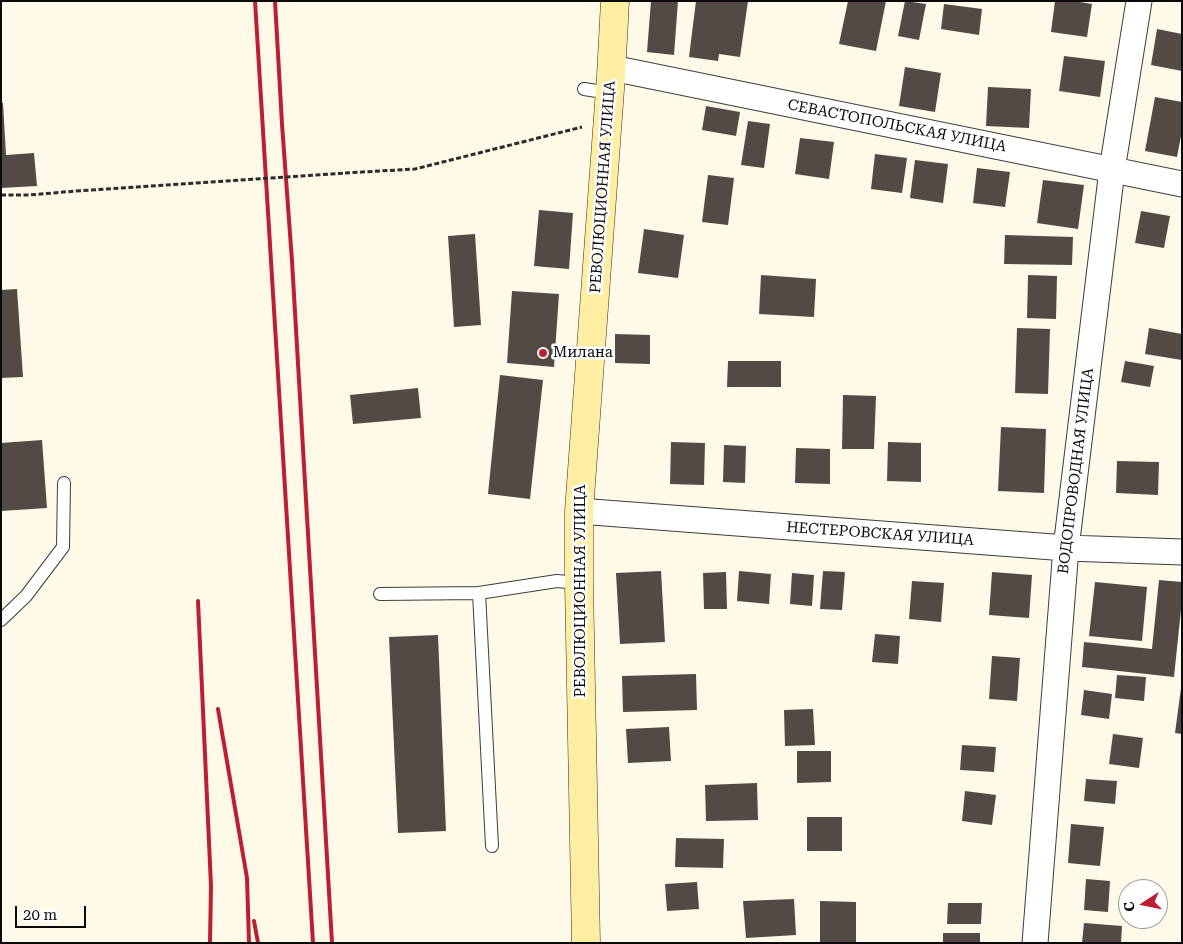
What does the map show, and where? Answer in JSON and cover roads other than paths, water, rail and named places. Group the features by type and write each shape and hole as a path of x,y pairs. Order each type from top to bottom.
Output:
{"main road":[{"name":"РЕВОЛЮЦИОННАЯ УЛИЦА","path":"586,943 578,583 579,510 602,84 615,1"}],"street":[{"name":"ВОДОПРОВОДНАЯ УЛИЦА","path":"1035,943 1066,548 1112,170 1139,1"},
{"name":"СЕВАСТОПОЛЬСКАЯ УЛИЦА","path":"602,84 1112,170 1182,184"},
{"name":"НЕСТЕРОВСКАЯ УЛИЦА","path":"579,510 1066,548 1182,552"}],"lane":[{"path":"1,620 26,596 62,547 64,483"},
{"path":"380,594 479,593 558,581 578,583"},
{"path":"479,593 492,846"}],"railway":[{"path":"255,1 313,943"},
{"path":"275,1 332,943"},
{"path":"198,601 211,886 210,943"},
{"path":"218,709 247,878 249,943"},
{"path":"254,921 258,943"}],"place":[{"name":"Милана","path":"543,353"}]}
